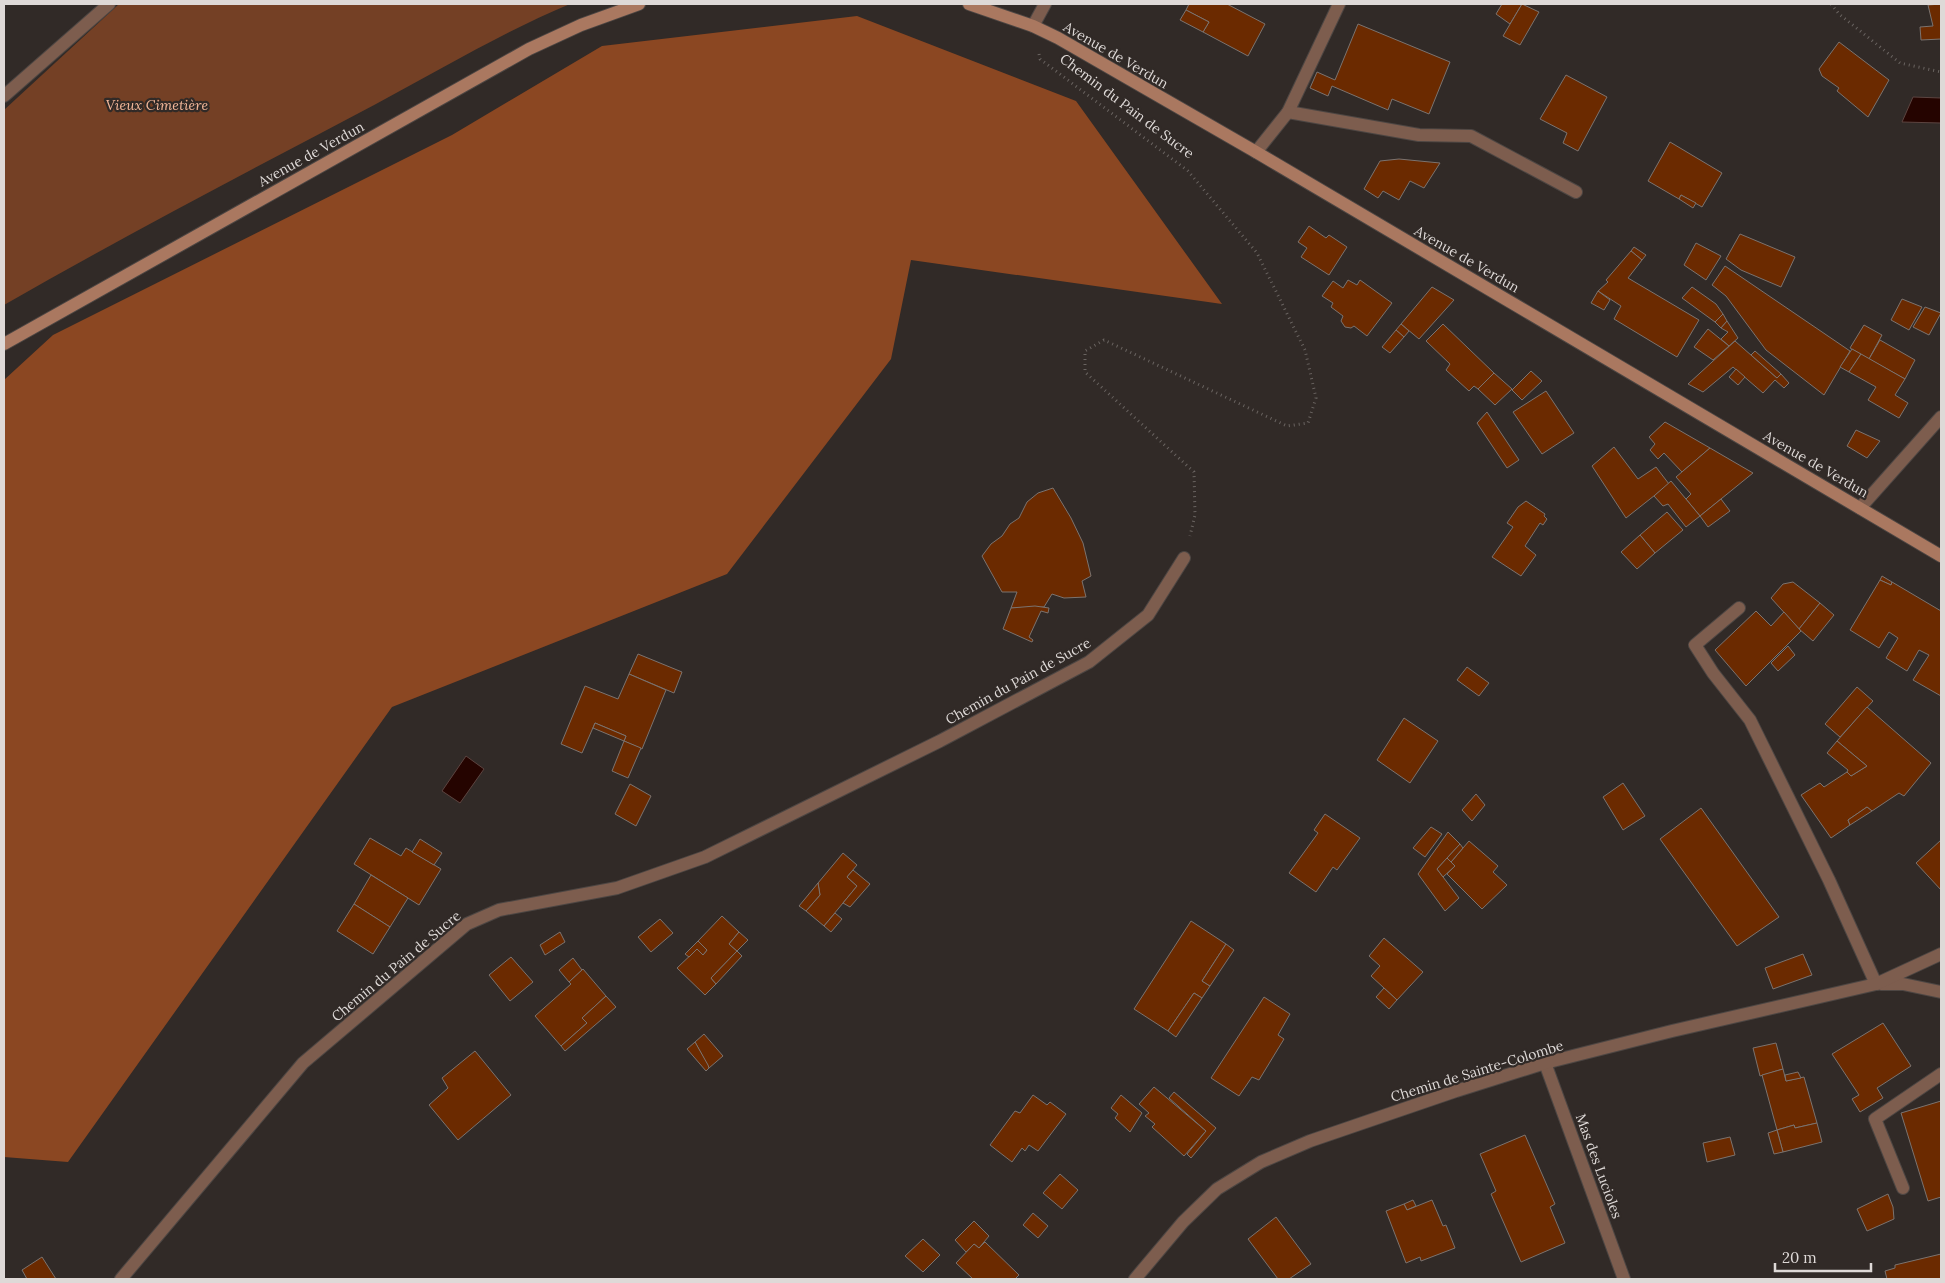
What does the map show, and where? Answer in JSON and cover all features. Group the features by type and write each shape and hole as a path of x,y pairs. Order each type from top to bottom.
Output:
{"main road":[{"name":"Avenue de Verdun","path":"4,344 529,49 581,24 639,4"},
{"name":"Avenue de Verdun","path":"969,4 1034,26 1256,152 1941,556"}],"street":[{"path":"4,96 109,4"},
{"path":"1034,26 1045,4"},
{"path":"1256,152 1288,112 1339,4"},
{"path":"1288,112 1418,135 1471,136 1576,192"},
{"path":"1860,508 1941,417"},
{"name":"Chemin du Pain de Sucre","path":"121,1279 303,1063 467,924 499,910 617,888 705,857 940,741 1089,662 1148,615 1184,558"},
{"path":"1739,608 1695,646 1713,673 1750,720 1829,880 1876,984"},
{"name":"Chemin de Sainte-Colombe","path":"1135,1279 1183,1222 1217,1189 1261,1162 1310,1141 1419,1103 1545,1063 1672,1031 1876,984 1941,954"},
{"name":"Chemin de Sainte-Colombe","path":"1876,984 1903,984 1941,992"},
{"name":"Mas des Lucioles","path":"1545,1063 1624,1279"},
{"path":"1903,1188 1875,1119 1941,1074"}],"path":[{"path":"1830,4 1839,14 1900,63 1941,72"},
{"name":"Chemin du Pain de Sucre","path":"1034,26 1040,59 1188,171 1207,193 1257,253 1305,350 1316,398 1308,423 1287,426 1104,340 1085,351 1085,372 1194,472 1195,516 1184,558"}],"green space":[{"name":"Vieux Cimetière","path":"119,4 570,4 472,52 142,228 4,305 4,110"}],"shaded area":[{"path":"857,16 1076,101 1222,304 911,260 891,359 727,574 392,707 68,1162 4,1157 4,380 53,335 452,135 602,46"},
{"path":"1913,97 1941,98 1941,123 1902,122"},
{"path":"466,756 484,769 460,803 442,791"}],"building":[{"path":"1189,4 1227,4 1265,24 1248,56 1203,32 1209,22 1186,10"},
{"path":"1502,4 1522,4 1510,24 1496,14"},
{"path":"1522,4 1539,12 1520,45 1503,36"},
{"path":"1941,4 1941,39 1921,40 1920,27 1933,26 1928,5"},
{"path":"1186,10 1209,22 1203,32 1180,20"},
{"path":"1358,24 1450,62 1429,114 1392,99 1388,110 1332,86 1328,96 1310,88 1317,72 1335,80"},
{"path":"1839,42 1889,80 1868,117 1837,91 1839,88 1822,76 1819,69"},
{"path":"1566,75 1607,97 1578,151 1563,143 1567,133 1540,119"},
{"path":"1670,142 1722,173 1702,207 1681,195 1679,199 1648,181"},
{"path":"1399,159 1440,163 1424,188 1410,181 1399,200 1383,191 1378,198 1364,189 1380,161"},
{"path":"1681,195 1696,203 1693,208 1679,199"},
{"path":"1309,226 1326,238 1329,235 1347,247 1329,275 1301,257 1307,248 1298,242"},
{"path":"1740,234 1795,257 1781,287 1741,270 1726,259"},
{"path":"1696,243 1721,256 1706,280 1684,265"},
{"path":"1634,247 1646,255 1642,260 1631,251"},
{"path":"1631,251 1642,260 1628,278 1699,320 1677,357 1614,319 1621,306 1598,291 1608,282 1606,280"},
{"path":"1725,266 1850,351 1824,395 1766,350 1726,296 1712,285"},
{"path":"1348,280 1357,285 1360,280 1392,303 1367,336 1354,326 1351,328 1345,327 1341,321 1343,316 1331,307 1333,303 1322,296 1333,281 1343,288"},
{"path":"1432,287 1454,300 1419,339 1401,324"},
{"path":"1692,287 1716,304 1723,314 1715,322 1682,298"},
{"path":"1598,291 1610,300 1604,310 1591,303"},
{"path":"1902,299 1922,307 1909,330 1891,320"},
{"path":"1925,307 1941,313 1929,335 1913,327"},
{"path":"1723,314 1727,321 1721,328 1715,322"},
{"path":"1727,321 1738,338 1729,346 1721,339 1728,332 1721,328"},
{"path":"1401,324 1409,331 1404,337 1396,330"},
{"path":"1443,324 1494,373 1478,389 1474,386 1469,391 1446,370 1450,364 1426,341"},
{"path":"1864,325 1882,335 1869,359 1850,348"},
{"path":"1708,329 1729,346 1713,360 1694,347"},
{"path":"1396,330 1404,337 1390,353 1382,347"},
{"path":"1880,340 1915,360 1905,379 1869,359"},
{"path":"1735,341 1777,378 1781,374 1789,383 1784,388 1775,380 1763,393 1733,367 1703,392 1688,384"},
{"path":"1852,349 1861,354 1849,372 1840,367"},
{"path":"1755,351 1781,374 1777,378 1751,355"},
{"path":"1861,354 1905,379 1895,395 1908,403 1899,418 1868,400 1876,387 1849,372"},
{"path":"1736,369 1745,377 1738,385 1729,377"},
{"path":"1531,371 1542,381 1522,400 1512,390"},
{"path":"1494,373 1512,389 1495,405 1478,389"},
{"path":"1546,391 1574,433 1542,454 1513,412"},
{"path":"1487,412 1519,460 1507,468 1477,423"},
{"path":"1665,422 1710,448 1682,472 1664,453 1658,459 1650,450 1655,444 1649,437"},
{"path":"1856,430 1880,441 1867,458 1847,446"},
{"path":"1614,447 1638,479 1656,467 1669,484 1626,518 1592,466"},
{"path":"1710,448 1753,473 1700,516 1686,499 1691,494 1676,477"},
{"path":"1671,481 1700,516 1686,527 1668,504 1663,506 1654,496"},
{"path":"1053,488 1083,543 1091,576 1082,581 1086,597 1064,598 1052,594 1044,607 1011,608 1017,592 1002,592 982,556 991,544 1002,536 1010,524 1019,518 1027,502 1038,493"},
{"path":"1721,499 1730,511 1708,527 1700,516"},
{"path":"1526,501 1545,514 1544,516 1547,519 1543,525 1540,523 1525,546 1536,555 1521,576 1492,557 1513,527 1507,523 1518,507"},
{"path":"1667,512 1683,530 1655,553 1640,535"},
{"path":"1640,535 1655,553 1637,569 1621,552"},
{"path":"1882,576 1892,582 1891,585 1880,580"},
{"path":"1880,580 1891,585 1892,582 1941,611 1941,696 1913,680 1929,655 1919,650 1907,671 1886,658 1898,638 1889,632 1879,648 1850,630"},
{"path":"1793,582 1820,603 1799,629 1771,598 1783,584"},
{"path":"1820,603 1834,615 1813,641 1799,629"},
{"path":"1035,606 1049,608 1048,613 1041,611 1029,637 1033,640 1032,642 1003,629 1011,608"},
{"path":"1756,611 1771,626 1784,612 1801,631 1746,686 1715,650"},
{"path":"1788,646 1795,655 1778,671 1771,663"},
{"path":"638,654 682,672 674,693 629,674"},
{"path":"1467,667 1489,683 1479,696 1457,680"},
{"path":"629,674 666,690 642,749 624,741 626,736 595,723 582,753 561,744 585,686 618,699"},
{"path":"1857,687 1873,701 1840,737 1825,724"},
{"path":"1867,707 1931,763 1904,796 1899,793 1872,811 1867,807 1848,820 1850,825 1831,838 1801,795 1820,783 1824,787 1847,772 1851,776 1867,766 1837,741"},
{"path":"1404,718 1438,741 1410,783 1377,760"},
{"path":"595,723 626,736 624,741 593,728"},
{"path":"624,741 641,748 628,778 612,771"},
{"path":"1837,741 1867,766 1851,776 1847,772 1848,770 1827,753"},
{"path":"1623,783 1645,816 1623,830 1603,797"},
{"path":"630,784 651,796 636,826 615,814"},
{"path":"1476,794 1485,805 1472,821 1462,810"},
{"path":"1867,807 1872,811 1850,825 1848,820"},
{"path":"1701,808 1779,917 1737,946 1660,839"},
{"path":"1325,814 1360,838 1337,870 1333,867 1316,892 1289,873 1318,833 1314,830"},
{"path":"1431,827 1442,834 1425,857 1413,848"},
{"path":"1448,832 1460,844 1437,869 1459,898 1445,911 1418,874"},
{"path":"370,838 401,856 406,848 441,869 419,905 354,864"},
{"path":"420,839 442,853 434,865 412,852"},
{"path":"1941,840 1941,890 1916,863"},
{"path":"1469,841 1498,866 1493,872 1507,885 1482,909 1447,874 1455,866 1451,862"},
{"path":"1460,844 1463,848 1451,862 1447,858"},
{"path":"843,853 857,865 847,877 857,886 824,926 806,911 820,895 818,883"},
{"path":"1447,858 1455,866 1443,877 1437,869"},
{"path":"853,870 870,884 850,907 843,903 857,886 847,877"},
{"path":"371,875 408,898 390,927 354,904"},
{"path":"818,883 820,895 806,911 799,906"},
{"path":"354,904 390,927 373,954 337,931"},
{"path":"835,913 842,919 831,932 824,926"},
{"path":"722,916 739,932 729,944 737,951 711,978 716,984 705,995 677,968 697,949 703,955 707,950 698,941"},
{"path":"660,919 673,933 651,952 638,937"},
{"path":"1191,921 1226,944 1202,981 1210,986 1202,998 1194,993 1168,1031 1134,1009"},
{"path":"560,932 565,942 545,955 540,945"},
{"path":"739,932 748,940 737,951 729,944"},
{"path":"1384,938 1423,972 1397,1000 1371,976 1380,966 1369,956"},
{"path":"698,941 707,950 703,955 697,949 689,957 685,954"},
{"path":"1226,944 1234,950 1210,986 1202,981"},
{"path":"737,951 742,956 716,984 711,978"},
{"path":"1803,954 1812,975 1773,989 1765,968"},
{"path":"511,957 533,982 510,1001 489,975"},
{"path":"573,958 582,970 569,982 559,970"},
{"path":"583,969 606,996 582,1018 587,1023 561,1046 535,1016 571,984 569,982"},
{"path":"1384,988 1397,1000 1389,1009 1376,997"},
{"path":"1194,993 1202,998 1176,1037 1168,1031"},
{"path":"606,996 616,1007 565,1051 561,1046 587,1023 582,1018"},
{"path":"1264,997 1290,1014 1278,1035 1284,1039 1259,1080 1252,1077 1239,1096 1211,1078"},
{"path":"1883,1023 1911,1066 1877,1088 1883,1098 1860,1112 1852,1099 1859,1095 1832,1054"},
{"path":"704,1034 723,1056 709,1068 695,1042"},
{"path":"695,1042 708,1065 709,1068 706,1071 687,1049"},
{"path":"1776,1043 1783,1069 1760,1076 1753,1048"},
{"path":"475,1051 511,1095 458,1140 429,1105 448,1088 442,1078"},
{"path":"1783,1069 1786,1081 1804,1077 1817,1123 1795,1128 1794,1125 1777,1130 1762,1075"},
{"path":"1798,1072 1801,1078 1786,1081 1785,1075"},
{"path":"1154,1087 1206,1131 1184,1156 1152,1127 1155,1124 1145,1116 1149,1113 1139,1104"},
{"path":"1174,1092 1216,1128 1191,1158 1187,1154 1206,1131 1169,1098"},
{"path":"1033,1095 1047,1105 1050,1102 1066,1114 1038,1151 1029,1145 1025,1151 1022,1148 1012,1162 990,1145 1015,1111 1020,1113"},
{"path":"1121,1095 1142,1113 1130,1132 1115,1118 1118,1114 1111,1108"},
{"path":"1941,1101 1941,1197 1928,1201 1901,1113"},
{"path":"1817,1123 1822,1142 1783,1152 1777,1130 1794,1125 1795,1128"},
{"path":"1777,1130 1783,1152 1774,1154 1768,1133"},
{"path":"1525,1135 1555,1204 1550,1207 1565,1243 1521,1262 1491,1194 1496,1191 1480,1154"},
{"path":"1730,1137 1735,1155 1707,1162 1703,1143"},
{"path":"1060,1174 1078,1190 1062,1209 1043,1193"},
{"path":"1888,1194 1893,1207 1894,1219 1867,1231 1857,1209"},
{"path":"1413,1200 1416,1206 1407,1210 1404,1204"},
{"path":"1432,1200 1443,1226 1446,1225 1455,1248 1421,1261 1420,1257 1406,1263 1386,1211 1404,1204 1407,1210"},
{"path":"1033,1213 1048,1226 1038,1238 1023,1225"},
{"path":"1276,1217 1311,1264 1289,1279 1278,1279 1248,1239"},
{"path":"974,1221 989,1236 979,1248 974,1244 966,1252 955,1240"},
{"path":"923,1239 940,1255 923,1272 905,1256"},
{"path":"985,1242 1019,1275 1015,1279 973,1279 956,1263 974,1244 979,1248"},
{"path":"1941,1254 1941,1279 1887,1279 1885,1271 1895,1268 1895,1265"},
{"path":"42,1257 56,1279 27,1279 22,1270"}]}
